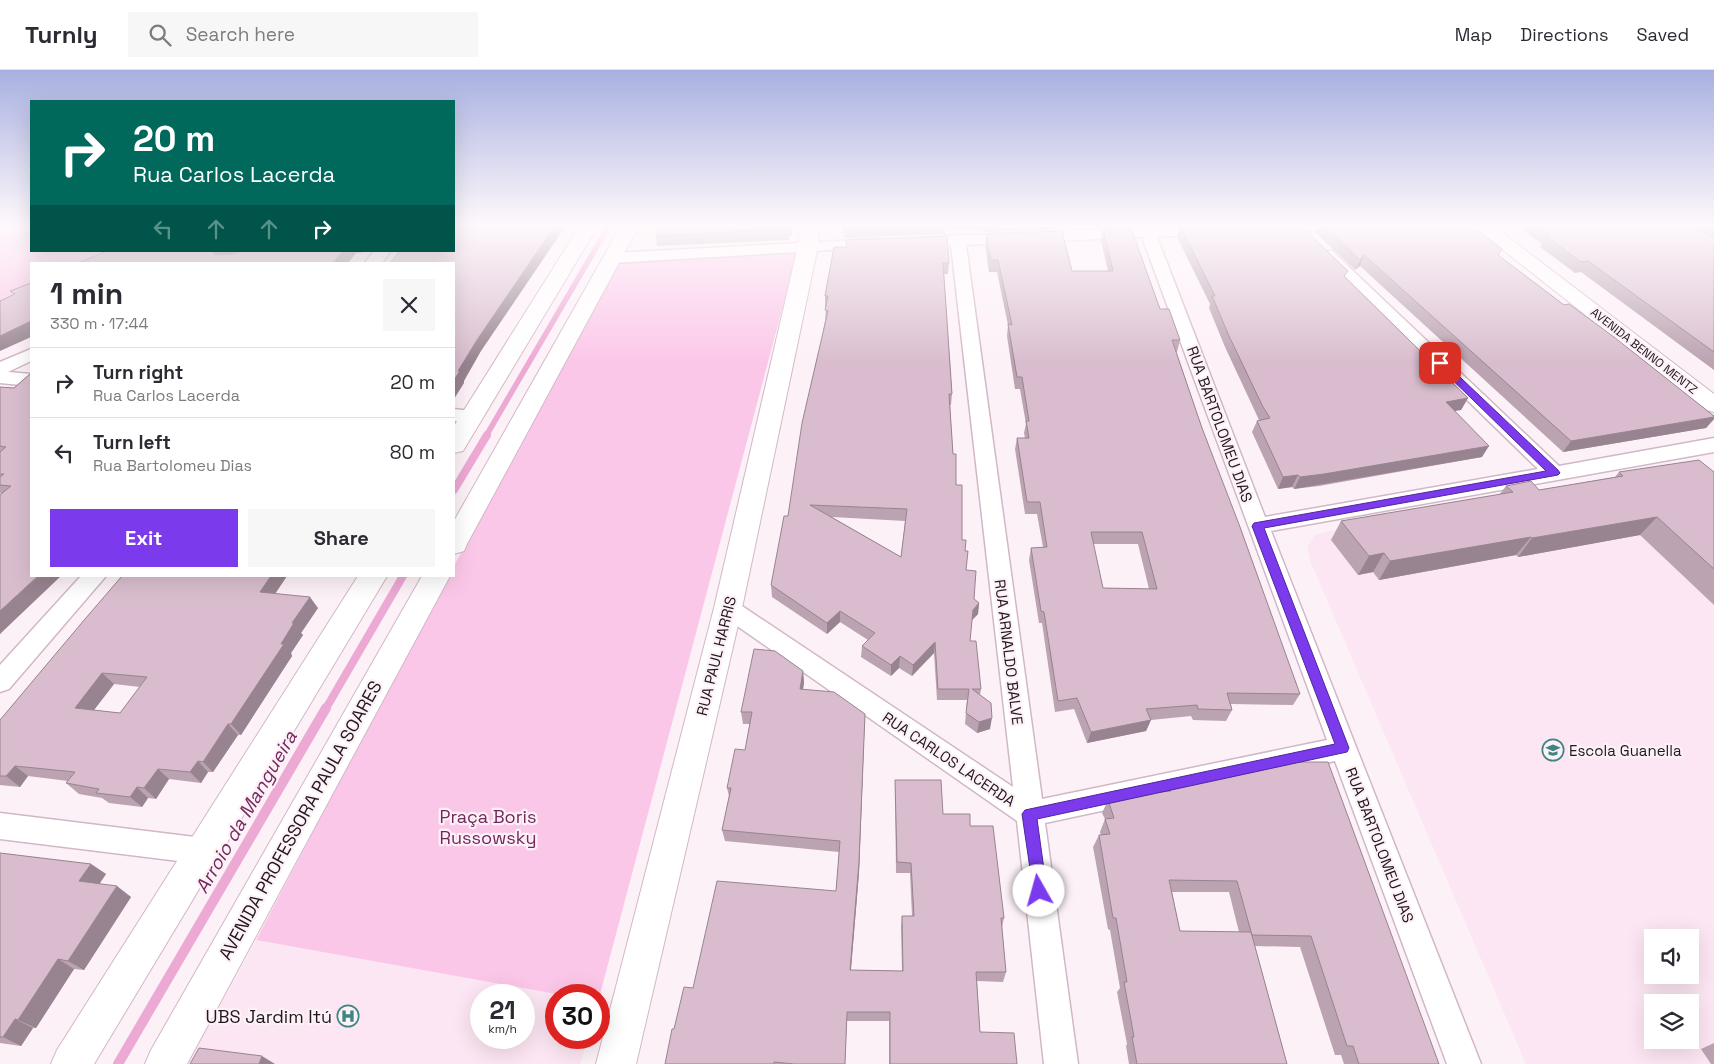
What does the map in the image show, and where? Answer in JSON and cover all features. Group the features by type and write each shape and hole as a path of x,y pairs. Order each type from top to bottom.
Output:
{"street":[{"path":"455,442 463,415 559,270"},
{"path":"455,542 605,270"},
{"name":"RUA PAUL HARRIS","path":"616,1064 728,608 801,270"},
{"name":"RUA ARNALDO BALVE","path":"962,270 1061,1064"},
{"name":"RUA BARTOLOMEU DIAS","path":"1162,270 1464,1064"},
{"path":"1342,270 1554,473"},
{"name":"AVENIDA BENNO MENTZ","path":"1540,270 1714,405"},
{"path":"0,369 30,354"},
{"path":"0,377 30,380"},
{"path":"1258,526 1714,445"},
{"path":"0,682 94,577"},
{"path":"71,1064 372,577"},
{"name":"AVENIDA PROFESSORA PAULA SOARES","path":"165,1064 435,577"},
{"name":"RUA CARLOS LACERDA","path":"728,608 1030,814 1343,748"},
{"path":"0,826 203,851"}],"shaded area":[{"name":"Escola Guanella","path":"1714,475 1714,1064 1526,1064 1311,563 1307,547 1315,535 1338,529"},
{"name":"UBS Jardim Itú","path":"256,940 501,984 470,984 470,1049 535,1049 535,990 545,992 545,1049 585,1049 580,1064 188,1064"}],"green space":[{"path":"0,270 30,270 30,291 0,304"},
{"name":"Praça Boris Russowsky","path":"611,270 792,270 603,984 545,984 545,992 535,990 535,984 501,984 256,940 447,577 455,577 455,564"}],"building":[{"path":"455,270 524,270 477,340 458,371 460,371 455,378"},
{"path":"830,270 944,270 952,394 949,394 953,454 956,454 956,485 962,485 962,540 966,540 965,551 968,551 966,570 976,571 974,599 979,603 973,610 970,641 976,641 981,689 972,689 991,703 992,718 979,722 966,713 969,689 938,689 935,642 913,665 900,656 891,665 862,646 875,633 840,611 827,623 771,585 784,516 788,516 802,423 828,311 825,310 828,296 825,296","holes":["810,505 907,509 901,557"]},
{"path":"1000,270 1146,270 1160,309 1169,309 1180,340 1172,340 1202,428 1300,694 1227,693 1232,710 1198,709 1197,705 1146,709 1151,720 1091,732 1077,698 1058,701 1044,612 1041,611 1031,548 1047,547 1040,502 1027,502 1017,438 1029,438 1026,421 1029,421 1022,377 1017,377 1008,324 1012,325","holes":["1091,532 1142,532 1157,589 1103,588"]},
{"path":"1202,270 1347,270 1344,276 1468,398 1446,402 1489,446 1324,474 1283,477 1257,421 1270,418 1229,336 1212,296 1215,296"},
{"path":"1381,270 1518,270 1564,305 1569,304 1614,337 1714,416 1571,441"},
{"path":"1601,270 1714,270 1714,352"},
{"path":"30,283 30,321 0,336 0,301 15,294 10,291"},
{"path":"30,374 30,577 37,577 0,611 0,495 11,486 0,485 0,477 4,474 0,474 0,452 6,447 0,446 0,387 14,388"},
{"path":"1699,460 1714,472 1714,569 1657,517 1390,561 1384,553 1369,556 1341,521 1513,492 1506,486 1531,481 1539,490 1623,476 1619,472"},
{"path":"121,577 270,577 260,592 310,597 292,623 294,623 281,644 284,644 231,724 228,724 203,762 198,761 190,772 158,769 144,788 137,787 130,797 96,793 99,789 66,783 75,772 15,766 6,776 0,776 0,720","holes":["102,673 147,677 120,713 75,708"]},
{"path":"754,649 775,651 803,671 800,689 834,692 865,714 859,862 850,970 903,971 902,916 914,916 911,863 897,862 895,780 941,780 943,814 970,814 970,826 993,826 1004,918 1001,918 1006,972 976,972 980,1032 1014,1033 1017,1064 890,1064 890,1012 847,1012 845,1064 774,1062 774,1064 665,1064 672,1029 674,1029 684,987 693,988 717,881 836,891 840,841 722,830 731,788 727,788 735,749 745,750 752,712 741,712"},
{"path":"1286,762 1328,762 1439,1064 1359,1064 1353,1046 1347,1046 1311,936 1252,935 1237,881 1169,880 1180,931 1251,932 1287,1064 1137,1064 1124,982 1127,982 1116,918 1113,918 1099,835 1110,834 1105,819 1114,818 1108,800 1131,795 1171,791 1169,787 1253,769 1262,769 1261,767 1287,765"},
{"path":"0,853 91,864 79,881 117,886 68,961 58,959 18,1020 15,1019 3,1037 0,1037"},
{"path":"199,1048 262,1056 259,1064 190,1064"}],"waterway":[{"name":"Arroio da Mangueira","path":"486,436 583,270"},
{"name":"Arroio da Mangueira","path":"455,488 487,435"},
{"name":"Arroio da Mangueira","path":"325,710 402,577"},
{"name":"Arroio da Mangueira","path":"118,1064 326,708"}],"place":[{"name":"Escola Guanella","path":"1553,750"},
{"name":"UBS Jardim Itú","path":"348,1016"}],"route":[{"path":"1039,891 1030,814 1343,748 1258,526 1554,473 1440,363"}]}
